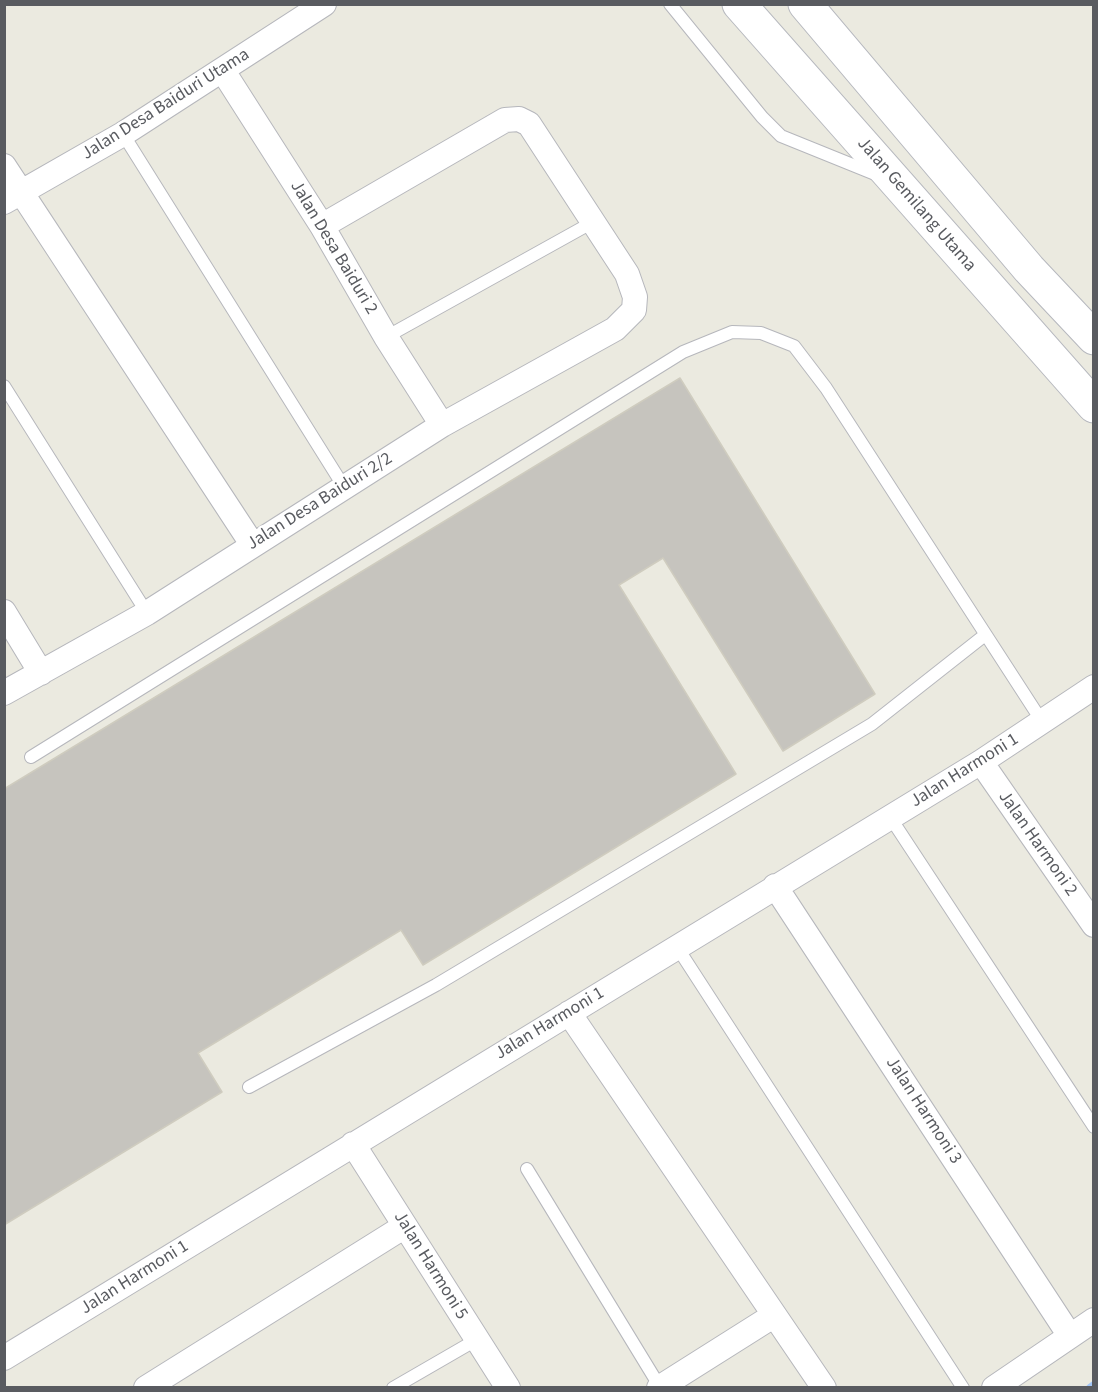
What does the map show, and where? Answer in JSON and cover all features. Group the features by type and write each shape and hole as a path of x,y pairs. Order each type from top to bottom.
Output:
{"main road":[{"name":"Jalan Gemilang Utama","path":"739,4 1094,406"},
{"path":"805,4 1029,269 1094,338"}],"street":[{"name":"Jalan Desa Baiduri Utama","path":"13,197 123,134 324,4"},
{"name":"Jalan Desa Baiduri 2","path":"223,71 322,226 386,338 442,426"},
{"path":"322,226 505,120 519,119 529,124 593,222"},
{"path":"4,166 13,197 252,544"},
{"name":"Jalan Desa Baiduri 2/2","path":"4,693 147,613 252,544 442,426 615,328 634,310 636,297 627,274 593,222"},
{"path":"4,612 41,673"},
{"name":"Jalan Harmoni 1","path":"4,1358 981,762 1094,687"},
{"name":"Jalan Harmoni 2","path":"981,762 1094,925"},
{"name":"Jalan Harmoni 3","path":"775,886 1070,1336"},
{"path":"569,1013 824,1388"},
{"name":"Jalan Harmoni 5","path":"352,1144 507,1388"},
{"path":"146,1388 405,1227"},
{"path":"659,1387 773,1316"},
{"path":"994,1388 1094,1320"}],"lane":[{"path":"670,4 762,117 781,136 898,185"},
{"path":"123,134 344,487"},
{"path":"386,338 593,222"},
{"path":"31,757 683,352 732,332 761,333 794,346 826,388 1043,723"},
{"path":"4,386 147,613"},
{"path":"249,1087 436,985 872,724 986,635"},
{"path":"890,817 1094,1127"},
{"path":"677,948 963,1388"},
{"path":"526,1169 659,1387"},
{"path":"393,1388 476,1340"}],"building":[{"path":"680,378 875,694 783,751 663,558 619,585 736,774 423,965 401,930 198,1053 222,1092 4,1225 4,789"}],"waterway":[{"path":"1090,1388 1094,1385"}]}
